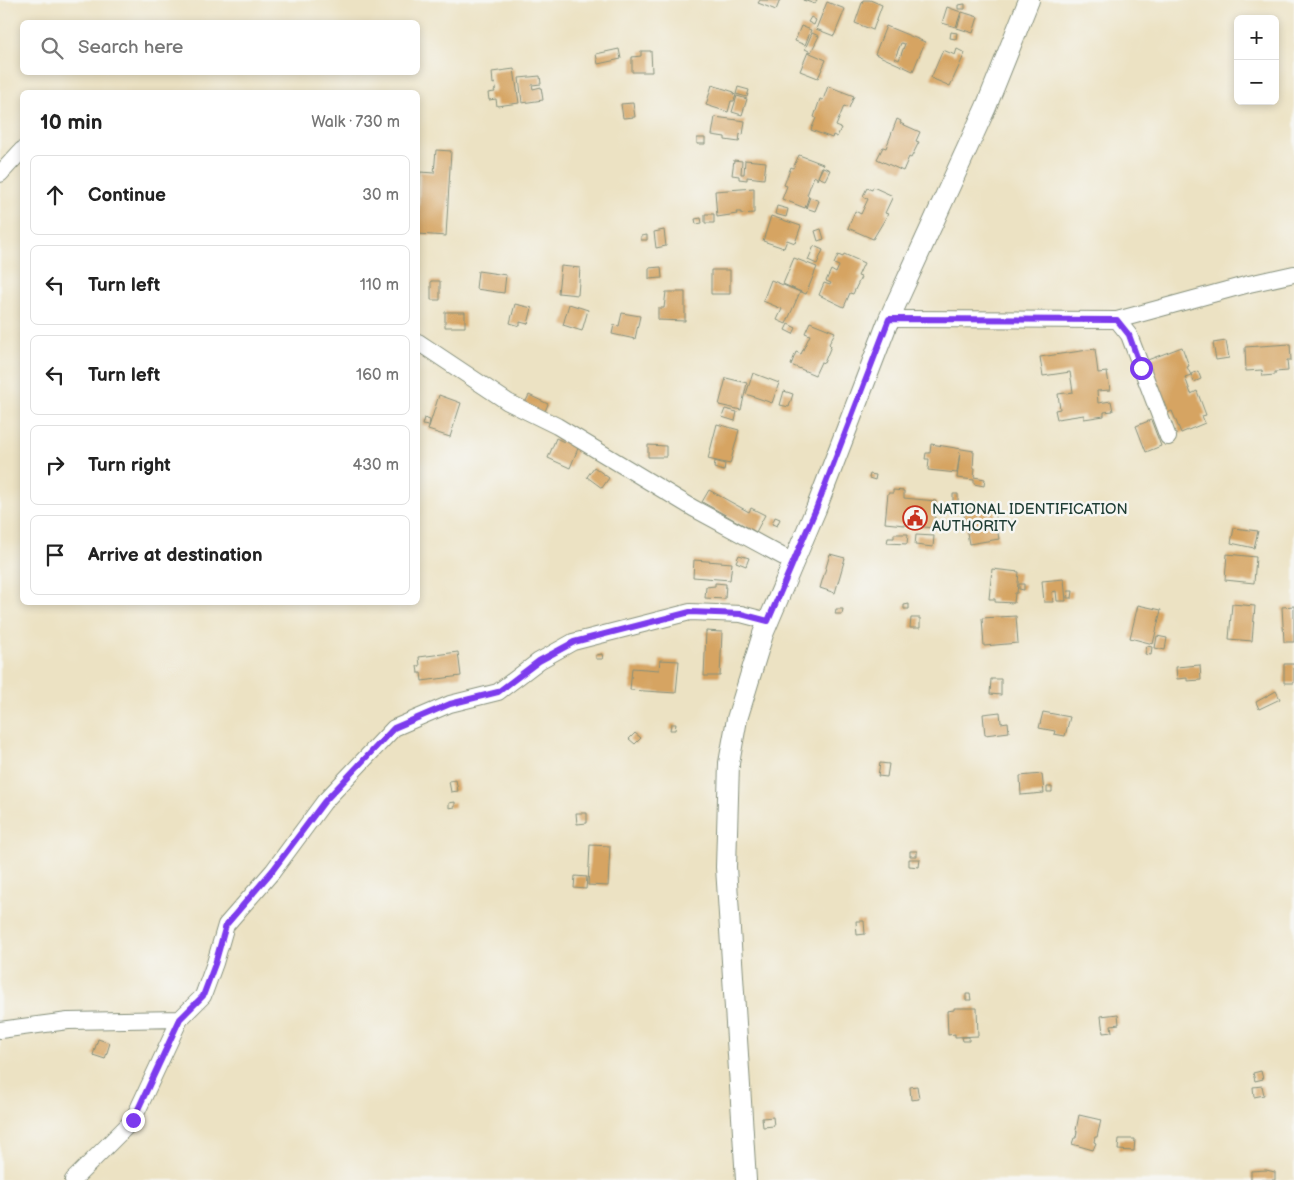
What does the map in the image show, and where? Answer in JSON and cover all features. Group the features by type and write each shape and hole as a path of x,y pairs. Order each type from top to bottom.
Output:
{"main road":[{"path":"746,1180 726,867 726,812 729,763 737,719 763,634 816,509 889,319 986,107 1030,0"}],"street":[{"path":"0,174 20,152"},
{"path":"889,319 1117,320 1249,284 1294,274"},
{"path":"1117,320 1129,335 1168,438"},
{"path":"420,343 508,402 557,426 693,508 793,562"},
{"path":"73,1180 133,1120 180,1019 203,996 215,964 226,925 273,870 324,802 394,728 450,704 498,692 539,661 574,642 690,612 741,614 768,621"},
{"path":"0,1030 68,1021 180,1019"}],"building":[{"path":"760,0 780,0 776,10 758,3"},
{"path":"803,0 817,0 815,4"},
{"path":"863,0 870,0 882,5 873,30 855,23"},
{"path":"827,2 845,9 834,36 816,29"},
{"path":"965,4 965,9 958,9 958,5"},
{"path":"947,7 961,12 956,27 942,23"},
{"path":"962,12 978,17 973,33 957,28"},
{"path":"811,17 816,20 814,25 808,22"},
{"path":"801,26 811,30 805,45 795,41"},
{"path":"886,26 925,42 913,71 875,54","holes":["901,43 905,44 899,60 895,58"]},
{"path":"951,32 957,33 956,39 950,38"},
{"path":"812,33 819,36 811,52 805,49"},
{"path":"619,49 621,59 598,64 596,54"},
{"path":"957,49 965,53 950,86 931,78 943,50 955,55"},
{"path":"641,51 651,51 652,72 632,72 632,57 641,56"},
{"path":"808,52 826,60 818,78 800,71"},
{"path":"514,69 519,103 497,106 496,99 489,100 488,93 495,92 494,90 496,89 495,83 493,84 492,72"},
{"path":"540,76 541,84 532,85 533,89 541,87 543,100 522,103 519,78"},
{"path":"712,85 734,92 733,94 736,95 734,101 731,101 728,112 706,105"},
{"path":"828,86 854,96 849,108 844,106 836,126 841,128 837,137 833,135 832,138 811,130 820,99 823,100"},
{"path":"738,87 749,90 747,97 736,94"},
{"path":"737,96 747,99 742,115 732,112"},
{"path":"633,103 635,117 623,118 621,104"},
{"path":"715,117 745,121 743,135 740,134 739,142 725,140 725,137 712,135"},
{"path":"897,119 901,121 900,123 920,132 916,141 919,142 911,158 909,157 903,171 877,159 883,147 886,148"},
{"path":"697,138 705,138 705,144 697,144"},
{"path":"436,150 451,151 446,236 420,234 420,172 434,173"},
{"path":"799,155 823,164 817,180 814,176 807,195 809,196 805,208 782,199 787,186 784,185 791,167 793,168"},
{"path":"734,160 742,161 741,174 744,174 745,160 766,162 764,179 747,177 747,180 739,179 739,176 732,175"},
{"path":"823,167 830,170 825,180 818,177"},
{"path":"873,187 893,196 885,213 888,214 873,239 848,228 855,211 861,214 868,199 863,196 867,188 872,190"},
{"path":"754,188 754,213 741,214 741,212 736,212 737,214 717,217 715,191"},
{"path":"810,197 819,201 815,211 806,208"},
{"path":"777,206 788,209 786,217 775,214"},
{"path":"705,214 714,214 714,223 705,223"},
{"path":"771,216 801,226 795,243 787,240 784,248 763,241"},
{"path":"701,218 702,223 696,224 695,219"},
{"path":"821,229 824,239 818,241 815,231"},
{"path":"664,230 666,246 656,248 654,232"},
{"path":"647,235 647,240 641,240 641,236"},
{"path":"814,246 823,250 817,264 808,260"},
{"path":"844,254 864,263 858,276 861,277 853,294 850,293 844,307 819,295 824,283 830,285 831,283 826,281 831,270 836,273 839,266 834,264 838,255 843,257"},
{"path":"794,258 817,267 806,294 783,284"},
{"path":"561,266 580,268 578,295 558,293"},
{"path":"661,267 662,278 649,279 649,268"},
{"path":"711,270 730,270 730,294 711,294"},
{"path":"478,271 506,275 504,293 476,289"},
{"path":"771,280 800,292 786,324 777,320 782,309 763,301"},
{"path":"431,281 440,281 440,300 431,300"},
{"path":"666,292 685,292 685,321 658,320 658,308 664,308"},
{"path":"515,304 532,308 528,324 520,322 520,326 510,323"},
{"path":"569,304 588,310 582,331 563,325"},
{"path":"445,312 465,312 465,327 445,327"},
{"path":"622,313 640,316 635,339 612,334 614,325 619,326"},
{"path":"810,322 835,332 829,344 831,346 824,363 821,362 815,375 791,365 796,352 801,354 810,335 805,333"},
{"path":"788,324 796,328 793,334 785,330"},
{"path":"1226,341 1229,358 1216,360 1213,343"},
{"path":"1290,344 1291,360 1287,360 1288,371 1275,372 1275,375 1263,376 1262,370 1246,371 1245,347"},
{"path":"1182,347 1191,375 1185,377 1191,394 1197,391 1206,415 1202,416 1205,423 1181,433 1172,411 1165,414 1145,361"},
{"path":"1095,349 1098,373 1107,372 1110,390 1097,391 1098,403 1111,401 1113,411 1104,412 1104,416 1084,419 1084,415 1057,419 1055,410 1060,409 1058,394 1073,392 1070,372 1043,376 1040,357"},
{"path":"1198,371 1201,379 1194,382 1191,374"},
{"path":"753,373 779,383 772,403 746,394"},
{"path":"726,378 747,383 741,410 719,405"},
{"path":"784,391 793,394 789,407 780,405"},
{"path":"439,395 461,403 450,437 428,430"},
{"path":"529,395 548,404 544,414 524,405"},
{"path":"725,409 737,412 735,421 722,417"},
{"path":"424,418 430,420 429,426 422,425"},
{"path":"1151,420 1161,446 1146,452 1136,426"},
{"path":"717,424 739,430 730,464 708,459"},
{"path":"556,438 579,446 570,468 548,458"},
{"path":"931,444 974,451 974,477 985,479 984,486 974,484 974,480 957,478 960,452 957,473 928,470 929,459 925,459 926,453 930,453"},
{"path":"648,445 666,446 666,457 648,457"},
{"path":"715,461 725,464 724,471 714,468"},
{"path":"594,467 609,478 602,488 587,477"},
{"path":"870,474 876,475 875,480 869,478"},
{"path":"709,490 749,512 751,508 765,515 756,532 702,502"},
{"path":"893,490 904,491 904,498 936,501 934,528 885,523 888,493 893,493"},
{"path":"953,494 958,494 958,502 953,502"},
{"path":"990,504 991,506 993,505 999,539 969,544 963,510"},
{"path":"775,517 780,519 777,526 772,524"},
{"path":"1234,528 1258,531 1254,548 1231,543"},
{"path":"894,534 908,534 907,544 887,543 888,538 894,538"},
{"path":"916,535 934,536 933,547 915,545"},
{"path":"830,554 845,558 835,593 820,588"},
{"path":"1227,554 1256,557 1254,583 1225,580"},
{"path":"739,555 749,558 746,566 736,562"},
{"path":"694,560 732,563 730,580 693,577"},
{"path":"992,569 1019,572 1014,603 995,602 995,599 989,599"},
{"path":"1064,579 1066,601 1057,601 1056,591 1052,592 1053,602 1044,602 1042,581"},
{"path":"715,583 726,584 725,599 705,598 706,587 715,586"},
{"path":"1019,584 1024,584 1024,590 1019,589"},
{"path":"1068,591 1073,591 1072,598 1067,598"},
{"path":"909,604 909,609 904,609 904,605"},
{"path":"1232,604 1255,606 1252,641 1229,639"},
{"path":"1138,605 1161,610 1153,644 1130,638"},
{"path":"1294,606 1294,642 1284,642 1282,607"},
{"path":"836,609 843,609 842,614 835,614"},
{"path":"1016,616 1018,643 984,646 982,618"},
{"path":"911,618 920,618 920,628 910,628"},
{"path":"706,631 722,632 720,676 704,676"},
{"path":"1157,636 1167,638 1165,650 1155,648"},
{"path":"1147,646 1152,647 1151,655 1145,654"},
{"path":"458,652 461,676 422,681 421,673 418,673 417,666 420,666 419,657"},
{"path":"602,654 603,659 596,659 596,655"},
{"path":"660,660 679,661 676,693 630,690 632,668 659,670"},
{"path":"1284,664 1294,664 1294,683 1284,683"},
{"path":"1200,665 1201,680 1187,681 1187,678 1177,679 1176,667"},
{"path":"991,679 1001,679 1001,695 990,694"},
{"path":"1276,691 1280,699 1259,709 1256,702"},
{"path":"1000,712 1001,723 1008,722 1009,732 985,735 983,714"},
{"path":"1043,712 1070,717 1065,736 1054,734 1055,731 1039,728"},
{"path":"671,724 676,724 675,730 670,730"},
{"path":"635,733 641,738 635,744 629,739"},
{"path":"880,763 889,764 887,777 878,776"},
{"path":"1042,774 1044,793 1021,795 1020,776"},
{"path":"456,780 458,791 451,792 449,781"},
{"path":"1047,787 1052,787 1052,792 1047,792"},
{"path":"455,802 455,807 449,808 449,803"},
{"path":"576,813 587,813 587,823 577,824"},
{"path":"590,845 610,846 608,886 588,885"},
{"path":"910,851 917,851 917,856 910,856"},
{"path":"909,859 920,859 919,867 909,866"},
{"path":"575,876 587,877 586,889 574,888"},
{"path":"856,921 864,921 865,934 857,935"},
{"path":"966,994 970,994 971,1000 966,1000"},
{"path":"954,1008 977,1008 978,1036 955,1037 955,1034 948,1035 947,1011 954,1010"},
{"path":"1118,1014 1119,1024 1111,1025 1112,1032 1103,1033 1101,1016"},
{"path":"962,1037 969,1037 969,1041 963,1041"},
{"path":"98,1039 110,1043 105,1059 93,1055"},
{"path":"1261,1071 1263,1079 1255,1081 1253,1073"},
{"path":"917,1086 919,1099 911,1100 910,1087"},
{"path":"1262,1086 1264,1095 1254,1097 1253,1087"},
{"path":"1079,1115 1101,1120 1093,1150 1072,1144 1074,1138 1076,1138"},
{"path":"773,1117 774,1126 763,1127 762,1118"},
{"path":"1119,1139 1135,1139 1134,1151 1118,1150"},
{"path":"1266,1170 1275,1172 1275,1180 1251,1180 1251,1171"}],"place":[{"name":"NATIONAL IDENTIFICATION AUTHORITY","path":"915,518"}],"route":[{"path":"133,1120 180,1019 203,996 215,964 226,925 273,870 324,802 394,728 450,704 498,692 539,661 574,642 690,612 741,614 768,621 816,509 889,319 1117,320 1129,335 1141,368"}]}
